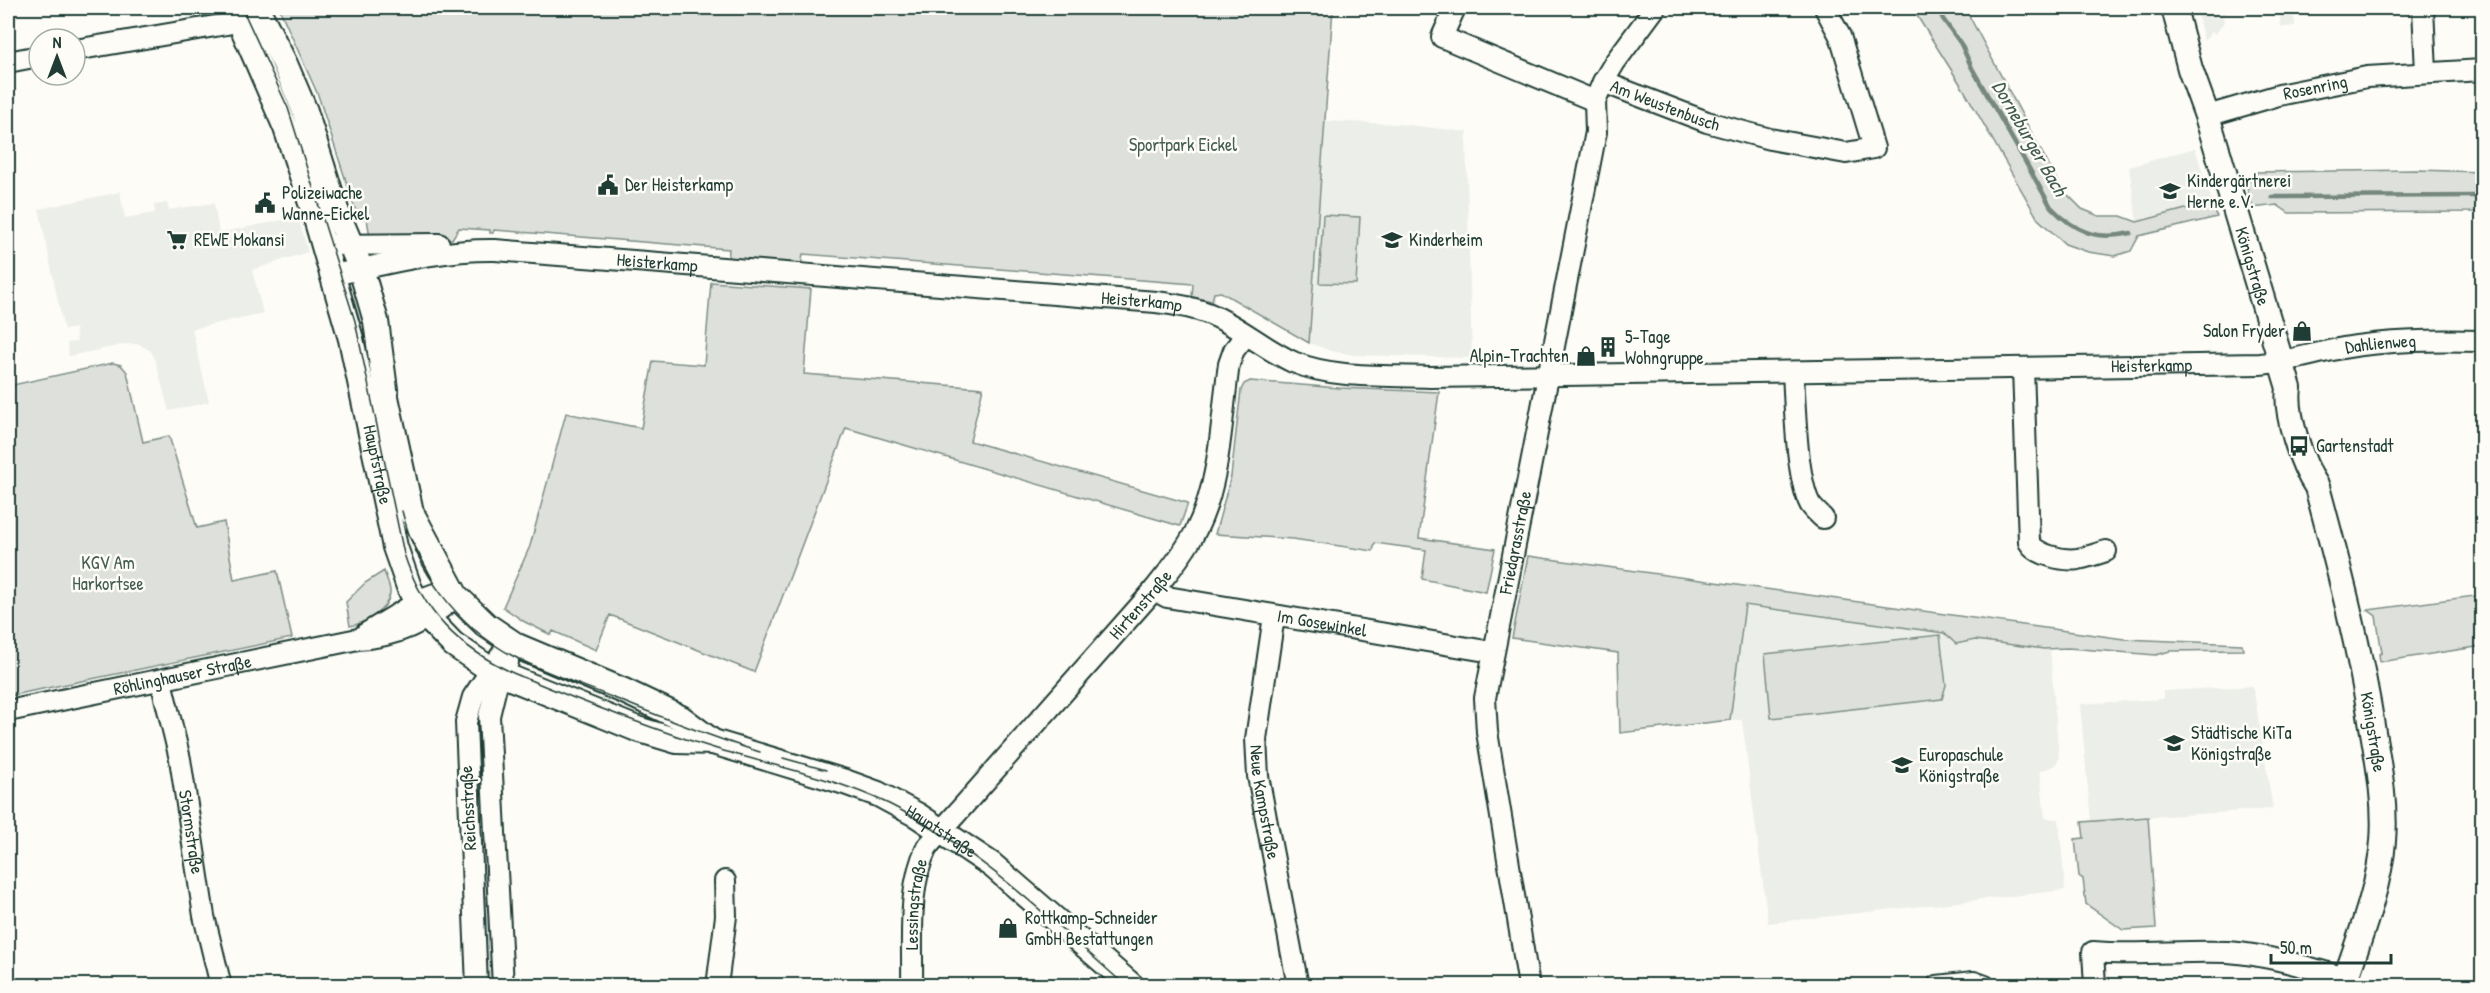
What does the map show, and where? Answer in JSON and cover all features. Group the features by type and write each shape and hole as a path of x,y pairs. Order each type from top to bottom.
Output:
{"street":[{"name":"Am Weustenbusch","path":"1455,8 1442,38 1595,101 1603,82 1707,122 1770,139 1846,153 1874,148 1840,36 1825,8"},
{"path":"1603,82 1655,8"},
{"name":"Königstraße","path":"2095,986 2093,952 2121,955 2188,951 2230,952 2293,963 2344,982 2381,860 2384,838 2377,756 2356,642 2318,487 2307,471 2299,446 2287,402 2289,388 2207,116 2190,69 2174,8"},
{"path":"2423,8 2426,72"},
{"path":"87,48 227,24 244,12"},
{"name":"Hauptstraße","path":"244,12 285,64 305,111 336,210 361,270 376,321 386,397 407,499 418,527 453,592 486,624 513,644 672,714 713,742"},
{"name":"Hauptstraße","path":"244,12 286,128 333,275 356,361 395,547 422,611 464,654 496,672 637,729 677,741 713,742 862,788 893,801 942,829 992,865 1132,986"},
{"path":"8,62 27,58"},
{"name":"Rosenring","path":"2207,116 2308,88 2367,77 2482,70"},
{"name":"Friedgrasstraße","path":"1529,986 1484,714 1486,680 1596,132 1595,101"},
{"name":"Heisterkamp","path":"324,245 461,245 477,249 1164,303 1212,315 1294,362 1314,368 1350,373 1430,377 1548,376 2281,363"},
{"name":"Heisterkamp","path":"333,275 424,256 477,249"},
{"name":"Hirtenstraße","path":"942,829 1154,590 1184,552 1206,508 1213,480 1229,364 1234,350 1246,335"},
{"name":"Dahlienweg","path":"2281,363 2344,348 2376,344 2482,341"},
{"path":"2023,368 2029,542 2042,553 2075,559 2106,551"},
{"path":"1793,372 1795,418 1806,492 1811,505 1823,519"},
{"name":"Im Gosewinkel","path":"1154,590 1167,597 1492,652"},
{"name":"Röhlinghauser Straße","path":"8,711 358,639 422,611 453,592"},
{"name":"Neue Kampstraße","path":"1275,616 1256,739 1256,756 1298,986"},
{"name":"Reichsstraße","path":"477,986 466,722 473,697 496,672 513,644"},
{"name":"Reichsstraße","path":"496,672 489,716 503,986"},
{"name":"Stormstraße","path":"161,681 180,759 202,904 221,986"},
{"name":"Lessingstraße","path":"912,986 917,873 927,847 942,829"},
{"path":"717,986 726,915 725,881"},
{"path":"1937,986 1974,982 1985,986"}],"shaded area":[{"path":"2196,8 2260,8 2226,13 2222,18 2225,20 2216,34 2212,32 2204,41"},
{"path":"2279,8 2293,8 2295,26 2281,27"},
{"name":"Kinderheim","path":"1325,121 1399,124 1468,132 1466,138 1472,358 1354,355 1331,351 1309,343"},
{"name":"Kindergärtnerei Herne e.V.","path":"2195,148 2212,202 2137,222 2129,167"},
{"path":"120,192 125,218 155,213 154,205 167,203 169,210 214,203 219,233 298,217 308,252 252,270 263,313 192,329 209,402 169,411 155,359 151,351 139,344 127,344 69,356 67,343 77,342 75,328 64,330 39,209"},
{"name":"Europaschule Königstraße","path":"1745,605 1944,633 1956,644 1975,640 2050,649 2059,759 2054,766 2040,771 2045,818 2059,819 2065,890 1768,923 1742,720 1730,720"},
{"name":"Städtische KiTa Königstraße","path":"2253,686 2273,809 2091,821 2080,704 2163,699 2163,691"}],"green space":[{"name":"Sportpark Eickel","path":"279,8 1333,8 1309,343 1221,292 1214,293 1212,301 1192,297 1193,284 803,254 801,267 728,262 729,249 494,230 490,233 490,230 459,228 452,239 370,237 367,219 358,218 318,95"},
{"path":"1912,8 1965,8 2061,188 2082,209 2099,216 2121,216 2137,222 2212,202 2217,217 2139,236 2131,251 2115,256 2088,252 2065,244 2038,219 1964,90"},
{"path":"2418,170 2482,172 2482,212 2289,213 2277,205 2253,208 2245,181 2257,178 2256,172"},
{"path":"1323,215 1360,217 1356,284 1319,283"},
{"path":"711,282 811,289 804,374 983,388 970,441 1188,503 1180,526 846,428 754,672 610,615 596,650 553,631 551,635 525,622 503,607 530,546 566,413 641,428 653,361 704,365"},
{"name":"KGV Am Harkortsee","path":"113,363 121,365 127,372 143,442 169,436 197,528 224,522 234,580 277,571 292,638 8,696 8,386"},
{"path":"1250,381 1339,388 1439,392 1419,538 1495,549 1486,592 1422,579 1426,550 1375,543 1373,551 1293,539 1215,534 1231,476 1241,390 1244,384"},
{"path":"1528,556 2124,639 2242,644 2243,650 2170,651 2156,655 2068,648 2044,649 1975,640 1956,644 1944,633 1745,605 1730,720 1620,733 1618,653 1512,638"},
{"path":"384,571 390,591 385,606 368,619 350,626 346,602 365,583"},
{"path":"2482,595 2482,646 2380,662 2379,654 2382,653 2376,616 2368,610"},
{"path":"1940,635 1946,685 1942,699 1771,718 1765,654"},
{"path":"479,699 483,700 497,985 482,985 471,736"},
{"path":"2148,817 2156,928 2123,930 2086,904 2083,879 2079,876 2075,839 2084,838 2082,822"}],"waterway":[{"name":"Dorneburger Bach","path":"1938,8 1961,44 1972,68 2051,207 2069,223 2087,232 2108,236 2131,233"},
{"name":"Dorneburger Bach","path":"2272,197 2482,196"}],"tram line":[{"path":"242,8 288,108 355,321 404,554 421,594 445,626 475,652 493,663 563,694 665,732 848,787 889,804 922,822 984,864 1042,911 1126,986"},
{"path":"402,511 409,534 429,576 457,613 493,644 550,673 760,752"},
{"path":"783,758 826,770"}],"place":[{"name":"Der Heisterkamp","path":"608,185"},
{"name":"Kindergärtnerei Herne e.V.","path":"2170,191"},
{"name":"Polizeiwache Wanne-Eickel","path":"265,203"},
{"name":"REWE Mokansi","path":"177,240"},
{"name":"Kinderheim","path":"1392,240"},
{"name":"Salon Fryder","path":"2302,331"},
{"name":"5-Tage Wohngruppe","path":"1608,347"},
{"name":"Alpin-Trachten","path":"1586,356"},
{"name":"Gartenstadt","path":"2299,446"},
{"name":"Städtische KiTa Königstraße","path":"2174,743"},
{"name":"Europaschule Königstraße","path":"1902,765"},
{"name":"Rottkamp-Schneider GmbH Bestattungen","path":"1008,928"}]}
